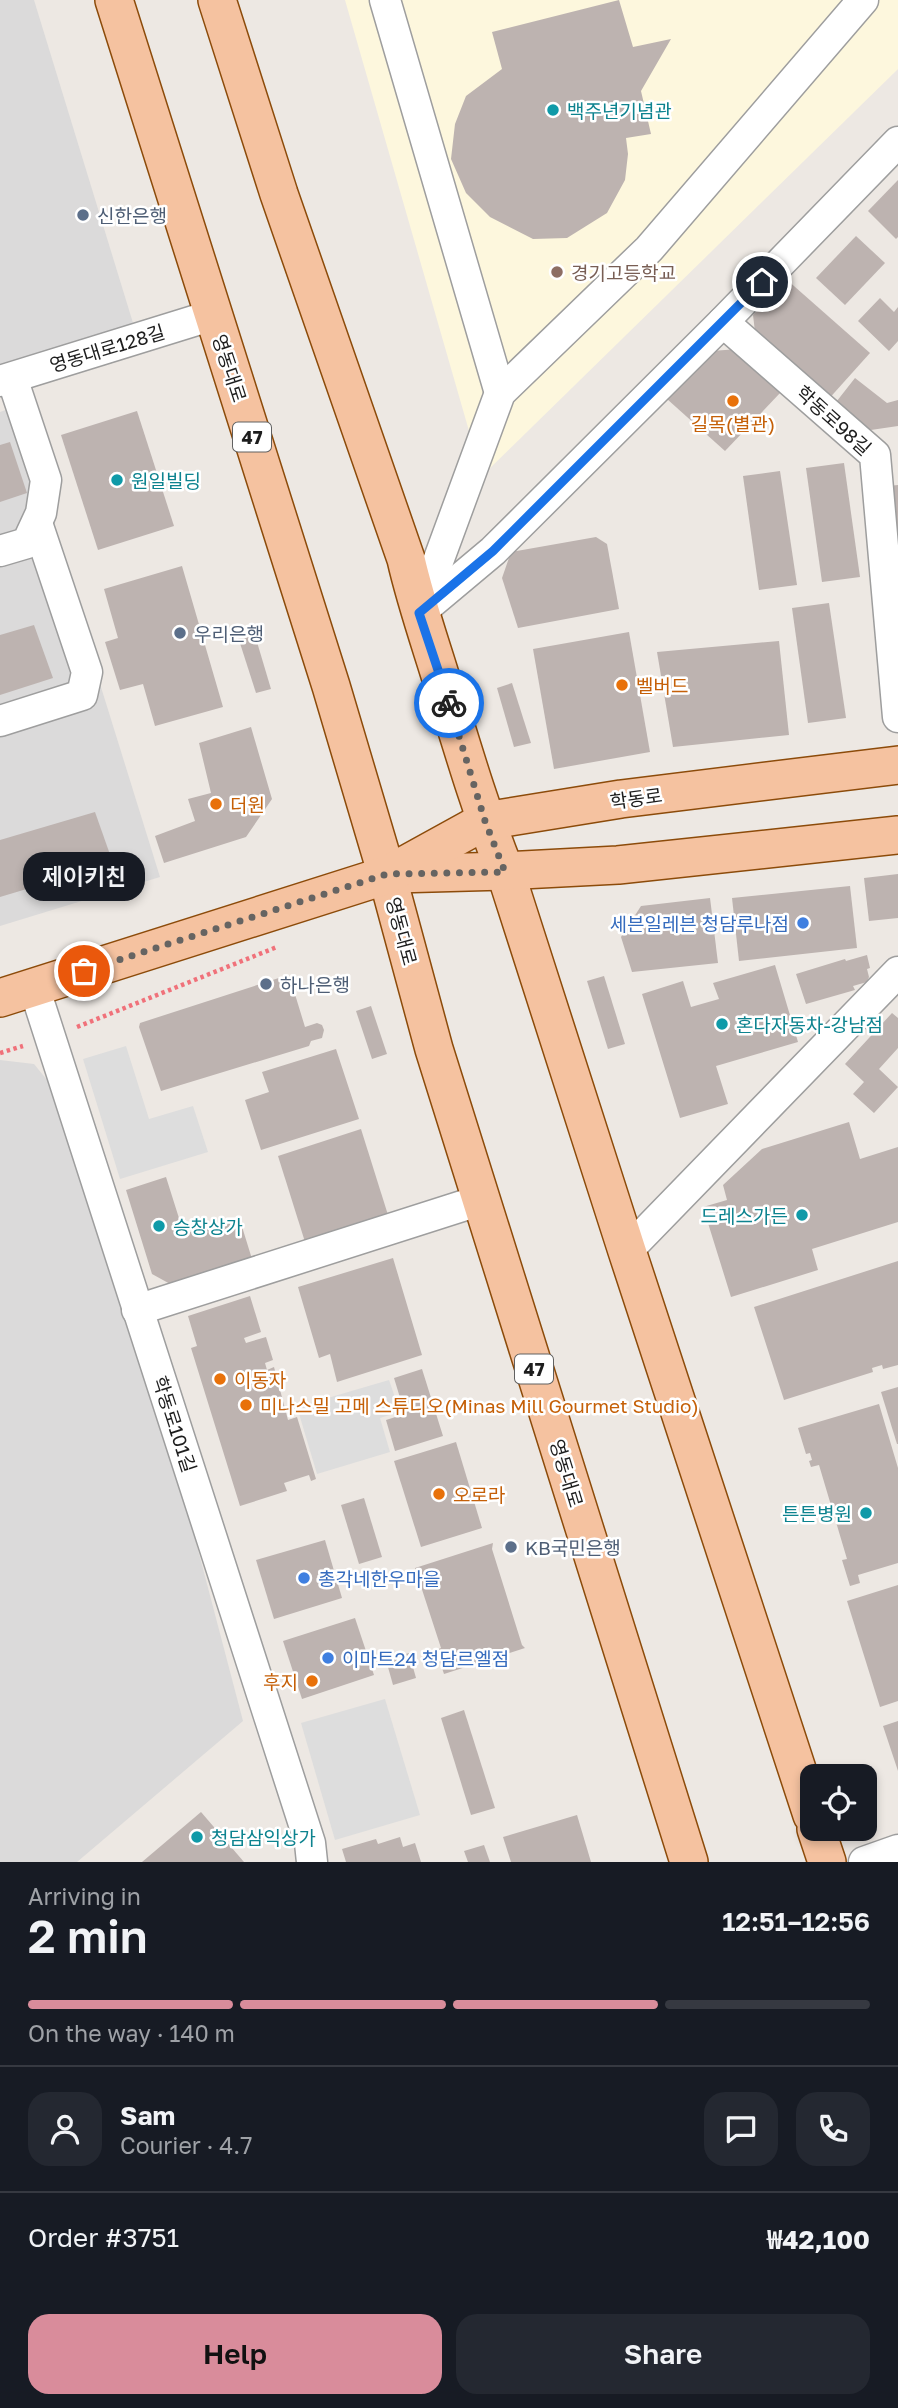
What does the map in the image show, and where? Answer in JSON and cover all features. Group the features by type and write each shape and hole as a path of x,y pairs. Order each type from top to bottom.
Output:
{"main road":[{"name":"영동대로","path":"114,0 331,686 387,874 434,1049 689,1862"},
{"path":"217,0 279,194 405,559 419,613 485,821 505,872 800,1778"},
{"name":"학동로","path":"0,998 387,874 485,821 621,799 898,765"},
{"name":"학동로","path":"387,874 505,872 618,864 898,835"},
{"path":"821,1841 827,1862"}],"street":[{"path":"385,0 500,393"},
{"path":"419,613 500,393 649,249 863,0"},
{"path":"419,613 493,551 723,322 898,142"},
{"name":"영동대로128길","path":"6,379 213,315"},
{"name":"학동로98길","path":"723,322 886,454 898,716"},
{"path":"0,551 27,543 44,503 46,480 6,379"},
{"path":"0,721 82,695 87,672 37,523"},
{"path":"627,1251 898,972"},
{"name":"학동로101길","path":"34,987 310,1843 312,1862"},
{"path":"137,1310 481,1200"},
{"path":"864,1862 898,1850"}],"path":[{"path":"0,1053 51,1038 279,946"}],"shaded area":[{"path":"0,0 34,0 137,336 0,376"},
{"name":"경기고등학교","path":"345,0 898,0 898,69 482,476"},
{"path":"14,407 160,877 0,926 0,412"},
{"path":"126,1046 149,1119 193,1106 208,1152 120,1179 83,1059"},
{"path":"0,1060 34,1064 74,1113 129,1287 243,1721 77,1862 0,1862"},
{"path":"389,1380 400,1412 380,1418 390,1452 317,1474 297,1407"},
{"path":"385,1699 420,1815 335,1840 301,1723"}],"building":[{"name":"백주년기념관","path":"619,0 633,47 671,39 641,91 651,134 626,138 628,154 625,180 607,213 567,238 533,239 490,217 466,193 451,159 455,124 466,96 502,69 492,32"},
{"path":"898,180 898,237 896,239 868,211"},
{"path":"856,236 885,263 845,305 816,278"},
{"path":"786,279 870,353 826,402 756,340 753,315"},
{"path":"880,298 894,312 898,307 898,341 889,351 858,321"},
{"path":"738,349 781,392 725,451 667,399 712,351"},
{"path":"855,378 887,403 898,400 898,426 864,431 833,406"},
{"name":"원일빌딩","path":"137,411 174,526 98,550 61,435"},
{"path":"10,442 27,493 0,502 0,445"},
{"path":"844,463 860,577 822,582 806,468"},
{"path":"780,471 797,585 759,590 743,476"},
{"path":"898,485 898,571 888,486"},
{"path":"596,537 607,544 619,609 518,628 502,578 511,552"},
{"path":"182,566 223,707 155,726 143,684 120,690 105,642 118,638 104,589"},
{"path":"829,603 846,718 808,723 792,608"},
{"path":"34,625 53,678 0,695 0,635"},
{"path":"254,632 271,689 256,693 238,637"},
{"path":"629,632 650,752 554,769 533,649"},
{"path":"779,641 789,735 673,747 657,652"},
{"path":"512,683 531,743 514,747 497,688"},
{"path":"251,727 272,799 246,837 164,863 155,836 195,821 188,799 211,793 199,743"},
{"path":"95,812 113,863 0,897 0,840"},
{"path":"898,874 898,918 869,921 864,878"},
{"path":"850,886 857,948 739,961 732,898"},
{"path":"710,898 718,963 632,972 621,937 641,906"},
{"path":"867,955 870,968 867,969 867,982 853,986 855,990 806,1004 796,974"},
{"name":"혼다자동차-강남점","path":"775,965 798,1042 716,1066 728,1104 680,1118 642,994 683,981 691,1007 719,999 713,983"},
{"path":"285,976 290,978 305,1027 317,1023 322,1025 322,1038 311,1041 309,1046 161,1091 139,1027 140,1023"},
{"path":"604,976 625,1044 608,1049 587,981"},
{"path":"371,1006 387,1054 372,1059 356,1011"},
{"path":"892,1013 898,1018 898,1048 879,1069 898,1087 874,1113 853,1094 864,1082 845,1064"},
{"path":"336,1049 359,1119 261,1150 245,1100 269,1092 262,1072"},
{"name":"드레스가든","path":"849,1122 860,1159 898,1147 898,1222 812,1249 818,1270 731,1297 703,1207 727,1200 723,1185 762,1149"},
{"path":"361,1129 388,1215 305,1242 278,1156"},
{"name":"승창상가","path":"166,1177 184,1234 239,1217 252,1259 172,1285 152,1274 126,1190"},
{"path":"393,1258 422,1355 337,1382 330,1354 319,1358 298,1287"},
{"path":"898,1261 898,1365 883,1369 882,1365 872,1368 873,1372 784,1400 754,1307"},
{"path":"250,1296 261,1332 244,1338 246,1343 266,1337 273,1360 265,1363 267,1370 274,1367 288,1420 297,1417 316,1479 311,1481 309,1475 284,1483 287,1491 240,1506 191,1348 197,1346 188,1316"},
{"path":"422,1369 443,1436 395,1451 386,1420 405,1414 394,1378"},
{"path":"898,1387 898,1444 897,1444 881,1392"},
{"name":"튼튼병원","path":"879,1404 898,1468 898,1563 858,1575 860,1583 850,1586 842,1560 847,1559 819,1465 811,1467 810,1453 806,1454 798,1428"},
{"path":"456,1442 482,1528 421,1547 394,1461"},
{"path":"364,1498 382,1557 359,1564 341,1505"},
{"path":"325,1540 342,1598 274,1619 256,1560"},
{"path":"493,1543 492,1549 525,1648 444,1674 436,1650 441,1648 415,1568"},
{"path":"898,1585 898,1701 880,1707 847,1601"},
{"path":"355,1618 374,1675 302,1699 283,1641"},
{"path":"409,1653 416,1678 393,1685 386,1660"},
{"path":"464,1710 495,1808 471,1815 441,1718"},
{"path":"898,1721 898,1771 883,1726"},
{"name":"청담삼익상가","path":"201,1812 244,1862 142,1862"},
{"path":"577,1815 591,1862 511,1862 503,1837"},
{"path":"400,1837 403,1847 415,1843 421,1862 346,1862 342,1849 376,1839 378,1844"},
{"path":"484,1845 490,1862 468,1862 464,1851"}],"way so far":[{"path":"84,971 387,874 505,872 485,821 449,703"}],"place":[{"name":"백주년기념관","path":"553,110"},
{"name":"신한은행","path":"83,215"},
{"name":"경기고등학교","path":"557,272"},
{"name":"길목(별관)","path":"733,401"},
{"name":"원일빌딩","path":"117,480"},
{"name":"우리은행","path":"180,633"},
{"name":"벨버드","path":"622,685"},
{"name":"더원","path":"216,804"},
{"name":"세븐일레븐 청담루나점","path":"803,923"},
{"name":"제이키친","path":"84,971"},
{"name":"하나은행","path":"266,984"},
{"name":"혼다자동차-강남점","path":"722,1024"},
{"name":"드레스가든","path":"802,1215"},
{"name":"승창상가","path":"159,1226"},
{"name":"이동자","path":"220,1379"},
{"name":"미나스밀 고메 스튜디오(Minas Mill Gourmet Studio)","path":"246,1405"},
{"name":"오로라","path":"439,1494"},
{"name":"튼튼병원","path":"866,1513"},
{"name":"KB국민은행","path":"511,1547"},
{"name":"총각네한우마을","path":"304,1578"},
{"name":"이마트24 청담르엘점","path":"328,1658"},
{"name":"후지","path":"312,1681"},
{"name":"청담삼익상가","path":"197,1837"}],"route":[{"path":"449,703 419,613 493,551 762,282"}]}
